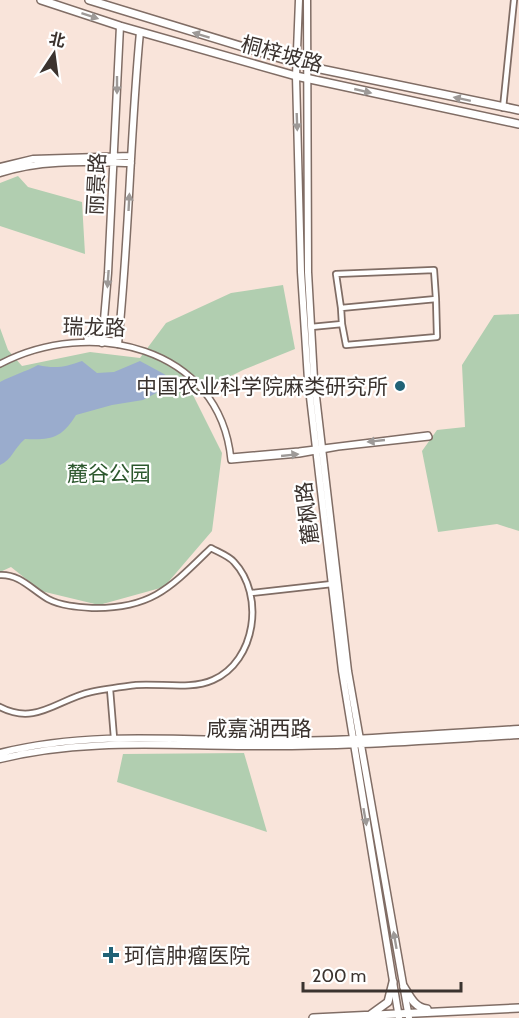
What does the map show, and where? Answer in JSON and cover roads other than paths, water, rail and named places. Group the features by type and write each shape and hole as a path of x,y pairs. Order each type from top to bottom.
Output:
{"main road":[{"name":"桐梓坡路","path":"41,0 140,32 296,76 519,124"},
{"name":"桐梓坡路","path":"89,0 297,64 519,110"},
{"name":"麓枫路","path":"299,0 296,76 308,380 319,450 332,584 399,1016"},
{"path":"307,0 308,272 319,450 356,741 409,1016"},
{"name":"丽景路","path":"102,341 108,273 120,26"},
{"name":"丽景路","path":"118,343 126,260 140,32"},
{"path":"0,166 33,159 131,159"},
{"path":"0,173 22,167 53,163 114,159"},
{"name":"咸嘉湖西路","path":"0,753 37,745 90,739 356,741 519,729"},
{"name":"咸嘉湖西路","path":"0,759 27,752 90,744 160,743 255,746 519,735"},
{"path":"370,1015 388,1002 393,982"},
{"path":"404,987 412,1001 420,1008 453,1011"},
{"path":"313,1018 370,1015 409,1016 519,1008"}],"street":[{"path":"503,108 514,0"},
{"path":"434,270 436,298 437,337 346,345 336,274 434,270"},
{"path":"341,308 436,298"},
{"path":"311,327 342,324"},
{"name":"瑞龙路","path":"0,362 18,352 53,342 118,343 161,357 190,376 220,418 233,458 319,450"},
{"path":"428,435 429,437 319,450 428,435"},
{"path":"0,575 18,578 49,600 86,608 117,607 132,605 156,596 179,579 211,548 233,560 254,602 247,643 225,673 212,681 192,684 136,685 110,689 82,695 48,710 20,714 0,707"},
{"path":"251,592 332,584"},
{"path":"110,689 114,738"}],"water":[{"path":"82,361 97,373 114,372 140,361 175,383 143,400 112,405 76,415 65,429 55,436 25,439 0,465 0,382 38,365 60,367"}],"place":[{"name":"中国农业科学院麻类研究所","path":"400,386"},
{"name":"珂信肿瘤医院","path":"111,955"}],"park label":[{"name":"麓谷公园","path":"109,473"}]}
